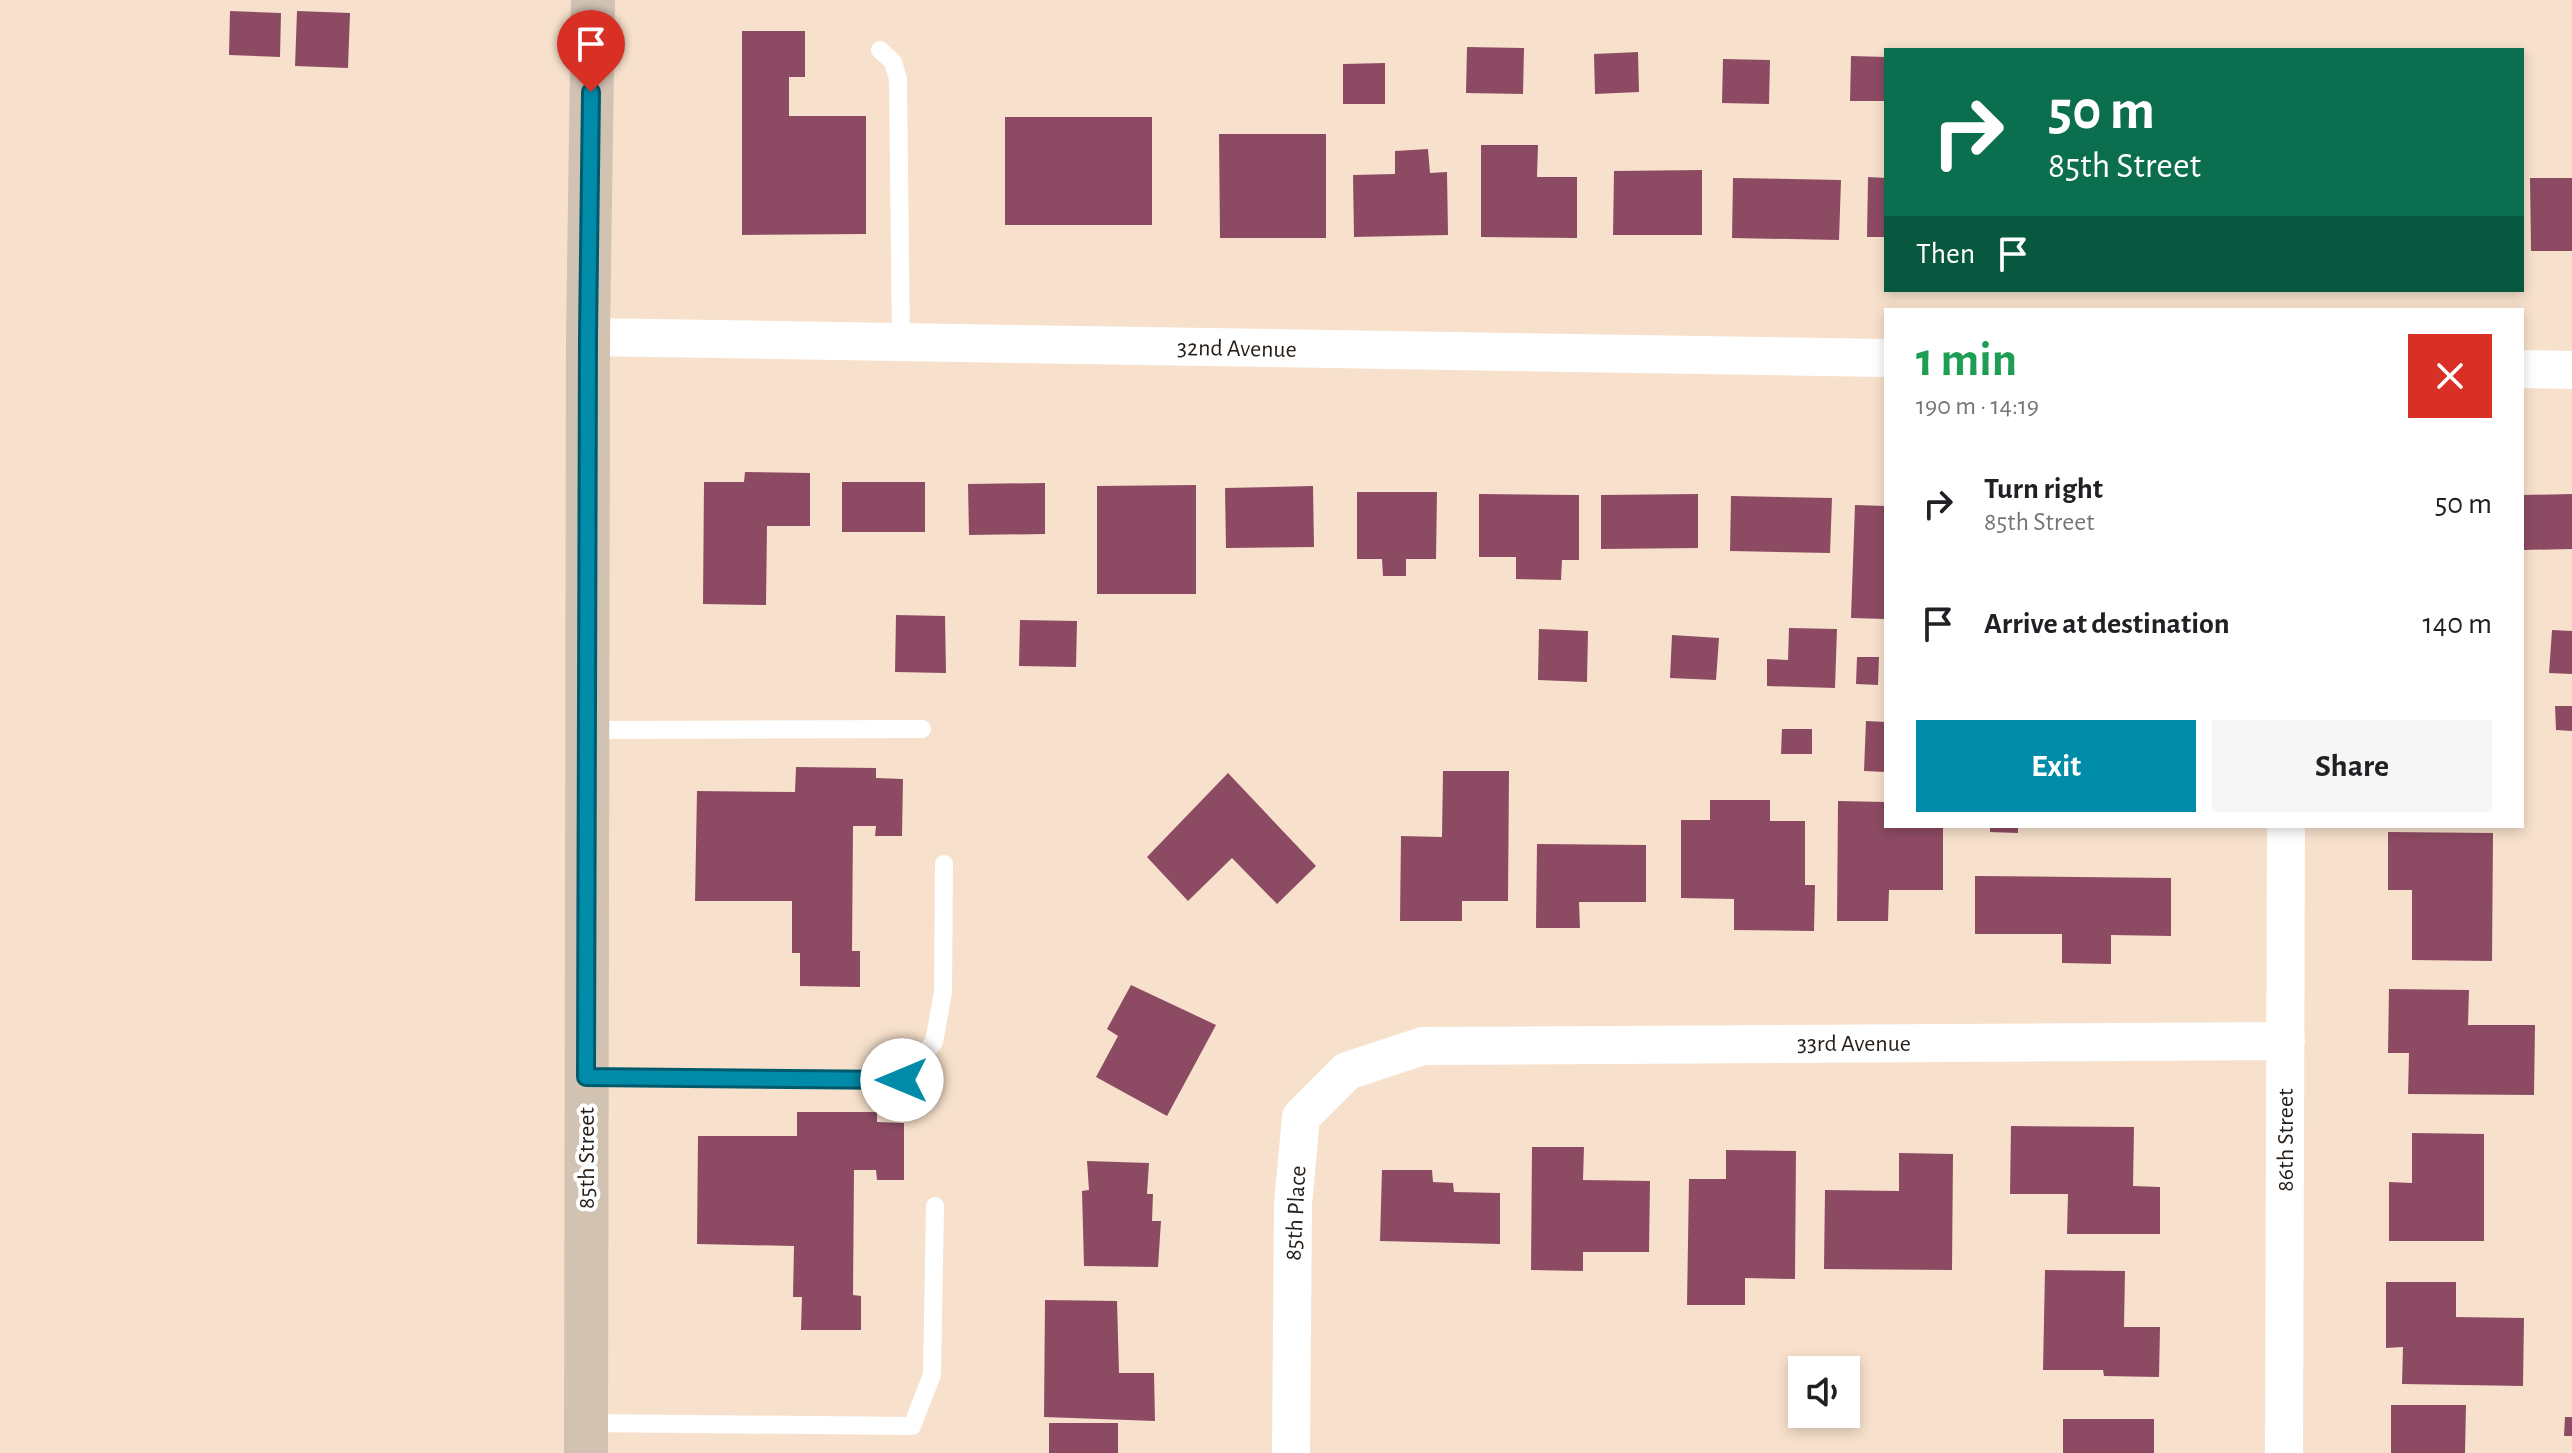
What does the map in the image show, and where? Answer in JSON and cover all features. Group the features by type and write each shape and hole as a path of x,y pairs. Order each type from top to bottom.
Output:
{"street":[{"name":"85th Street","path":"586,1438 588,337 593,0"},
{"name":"32nd Avenue","path":"588,337 1884,358"},
{"path":"2524,369 2572,370"},
{"name":"86th Street","path":"2284,1453 2286,828"},
{"name":"33rd Avenue","path":"1423,1046 2286,1041"},
{"name":"85th Place","path":"1291,1453 1293,1204 1301,1117 1347,1071 1423,1046"}],"lane":[{"path":"880,50 893,62 898,79 901,343"},
{"path":"587,730 922,729"},
{"path":"586,1077 902,1080 934,1042 943,992 944,864"},
{"path":"586,1438 912,1426 932,1375 935,1206"}],"building":[{"path":"230,11 281,13 280,57 229,55"},
{"path":"297,11 350,13 348,68 295,66"},
{"path":"742,31 805,31 805,77 789,77 789,116 866,116 866,234 742,235"},
{"path":"1467,47 1524,48 1523,94 1466,93"},
{"path":"1638,52 1639,92 1595,94 1594,54"},
{"path":"1851,56 1884,57 1884,101 1850,101"},
{"path":"1723,59 1770,60 1769,104 1722,103"},
{"path":"1385,63 1385,104 1343,104 1343,64"},
{"path":"1005,117 1152,117 1152,225 1005,225"},
{"path":"1219,134 1326,134 1326,238 1220,238"},
{"path":"1481,145 1538,145 1537,177 1577,177 1577,238 1481,237"},
{"path":"1428,149 1430,173 1447,172 1448,235 1354,237 1353,175 1395,174 1395,151"},
{"path":"1702,170 1702,235 1613,235 1614,171"},
{"path":"1868,177 1884,178 1884,237 1867,237"},
{"path":"1733,178 1841,180 1839,240 1732,238"},
{"path":"2530,178 2572,178 2572,251 2531,251"},
{"path":"745,472 810,473 810,526 767,526 766,605 703,604 704,482 744,482"},
{"path":"842,482 925,482 925,532 842,532"},
{"path":"1045,483 1045,534 969,535 968,484"},
{"path":"1196,485 1196,594 1097,594 1097,486"},
{"path":"1313,486 1314,547 1226,548 1225,488"},
{"path":"1357,492 1437,492 1436,559 1406,559 1406,576 1383,576 1382,559 1357,559"},
{"path":"1479,494 1579,495 1579,560 1562,560 1561,580 1516,579 1516,557 1479,557"},
{"path":"1698,494 1698,548 1601,549 1601,495"},
{"path":"2572,494 2572,549 2524,550 2524,495"},
{"path":"1731,496 1832,498 1830,553 1730,551"},
{"path":"1855,505 1884,506 1884,619 1851,618"},
{"path":"896,615 945,616 946,673 895,672"},
{"path":"1020,620 1077,621 1076,667 1019,666"},
{"path":"1789,628 1837,629 1835,688 1767,686 1767,659 1788,660"},
{"path":"1539,629 1588,631 1587,682 1538,680"},
{"path":"2552,630 2572,631 2572,674 2549,673"},
{"path":"1672,635 1719,638 1716,680 1670,678"},
{"path":"1857,657 1879,657 1878,685 1856,684"},
{"path":"2555,706 2572,706 2572,731 2556,730"},
{"path":"1866,721 1884,722 1884,772 1864,771"},
{"path":"1782,729 1812,729 1812,754 1781,754"},
{"path":"796,767 876,768 876,778 903,779 902,836 875,836 876,826 853,826 852,951 860,951 860,987 800,986 800,953 792,953 792,901 695,901 697,791 795,792"},
{"path":"1443,771 1509,771 1508,901 1462,901 1462,921 1400,921 1401,836 1442,837"},
{"path":"1228,773 1316,866 1277,904 1232,858 1188,901 1147,857"},
{"path":"1710,800 1770,800 1770,821 1805,821 1805,885 1815,885 1814,931 1734,930 1734,899 1681,898 1681,820 1710,820"},
{"path":"1838,801 1884,802 1884,828 1943,828 1943,890 1889,890 1888,921 1837,921"},
{"path":"1990,828 2018,828 2018,833 1990,832"},
{"path":"2388,832 2493,833 2492,961 2412,960 2412,890 2388,890"},
{"path":"1537,844 1646,845 1646,902 1579,902 1580,928 1536,928"},
{"path":"1975,876 2171,878 2171,936 2111,935 2111,964 2062,963 2062,934 1975,934"},
{"path":"1131,985 1216,1025 1167,1116 1096,1077 1118,1036 1107,1029"},
{"path":"2389,989 2469,990 2468,1025 2535,1025 2534,1095 2408,1094 2409,1053 2388,1053"},
{"path":"797,1112 877,1112 877,1122 904,1123 904,1180 877,1180 876,1170 854,1170 853,1295 861,1296 861,1330 801,1330 802,1297 793,1297 794,1246 697,1244 698,1136 797,1136"},
{"path":"2011,1126 2134,1127 2133,1186 2160,1187 2160,1234 2067,1234 2068,1194 2010,1194"},
{"path":"2412,1133 2484,1134 2484,1241 2389,1241 2389,1182 2412,1183"},
{"path":"1532,1147 1584,1147 1583,1180 1650,1181 1649,1252 1583,1252 1583,1271 1531,1270"},
{"path":"1726,1150 1796,1151 1795,1279 1745,1278 1745,1305 1687,1305 1689,1179 1726,1179"},
{"path":"1899,1153 1953,1154 1952,1270 1824,1269 1825,1190 1899,1191"},
{"path":"1087,1161 1149,1163 1147,1194 1153,1194 1152,1221 1161,1221 1158,1267 1084,1266 1082,1191 1089,1190"},
{"path":"1382,1170 1432,1170 1433,1182 1453,1183 1454,1192 1500,1193 1500,1244 1380,1241"},
{"path":"2045,1270 2125,1271 2124,1327 2160,1327 2159,1377 2104,1376 2103,1370 2043,1370"},
{"path":"2386,1282 2456,1282 2456,1317 2524,1318 2523,1386 2402,1384 2403,1347 2386,1348"},
{"path":"1045,1300 1117,1301 1119,1373 1154,1373 1155,1421 1044,1417"},
{"path":"2391,1405 2466,1405 2465,1453 2391,1453"},
{"path":"2565,1417 2572,1417 2572,1436 2564,1436"},
{"path":"2063,1419 2154,1419 2154,1453 2063,1453"},
{"path":"1049,1423 1118,1423 1118,1453 1049,1453"}],"route":[{"path":"591,92 586,1077 902,1080"}]}
